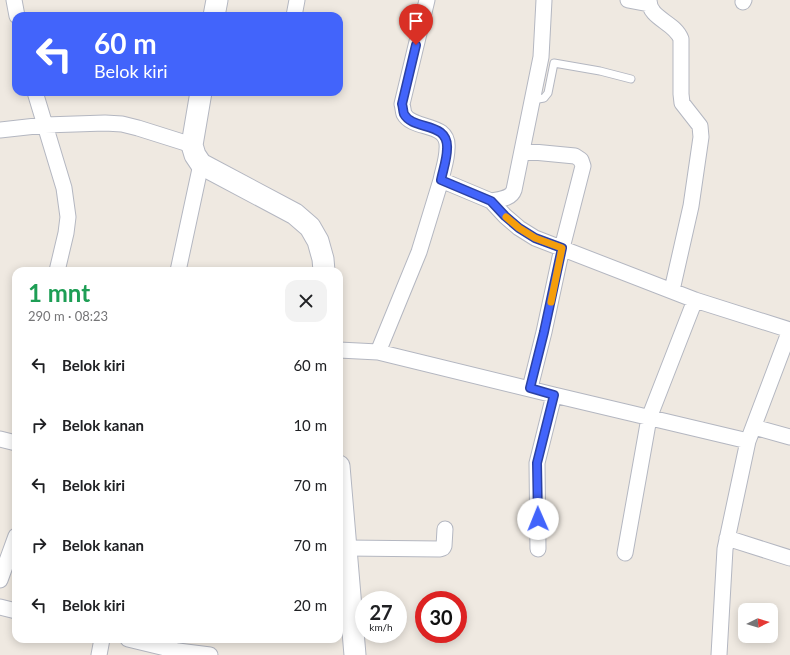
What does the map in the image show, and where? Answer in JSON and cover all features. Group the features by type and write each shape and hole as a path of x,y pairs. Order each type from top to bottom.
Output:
{"main road":[{"path":"215,12 217,0"},
{"path":"201,96 192,145 195,155 201,164 276,202 305,222 310,227 318,241 324,267"},
{"path":"343,529 346,548 354,655"}],"street":[{"path":"14,0 16,12"},
{"path":"295,12 297,0"},
{"path":"378,352 419,252 441,180 448,147 445,136 439,130 410,120 404,114 402,104 427,0"},
{"path":"491,201 507,197 512,194 523,151 541,57 544,0"},
{"path":"628,0 649,2 655,14 679,32 681,39 682,103 700,126 701,137 691,206 672,290"},
{"path":"36,96 64,188 68,217 66,234 58,267"},
{"path":"0,130 45,125 105,123 122,124 192,145"},
{"path":"523,151 575,156 581,160 583,166 562,248 530,388"},
{"path":"179,267 201,164"},
{"path":"441,180 491,201 519,228 535,238 695,300 790,330 748,441 725,549 719,655"},
{"path":"625,554 649,418 695,300"},
{"path":"343,350 378,352 748,441"},
{"path":"538,549 537,463 554,395"},
{"path":"754,427 790,437"},
{"path":"0,439 12,442"},
{"path":"346,548 440,549 444,546 445,529"},
{"path":"727,538 790,558"},
{"path":"0,580 12,547"},
{"path":"0,608 12,611"},
{"path":"99,655 101,643"},
{"path":"145,643 178,651 210,655"}],"lane":[{"path":"533,100 544,98 548,93 554,64 600,71 632,79"}],"slow traffic":[{"path":"506,217 519,228 535,238 562,248 551,302"}],"route":[{"path":"416,45 402,104 404,114 410,120 439,130 445,136 448,147 441,180 491,201 519,228 535,238 562,248 530,388 554,395 537,463 538,519"}]}
